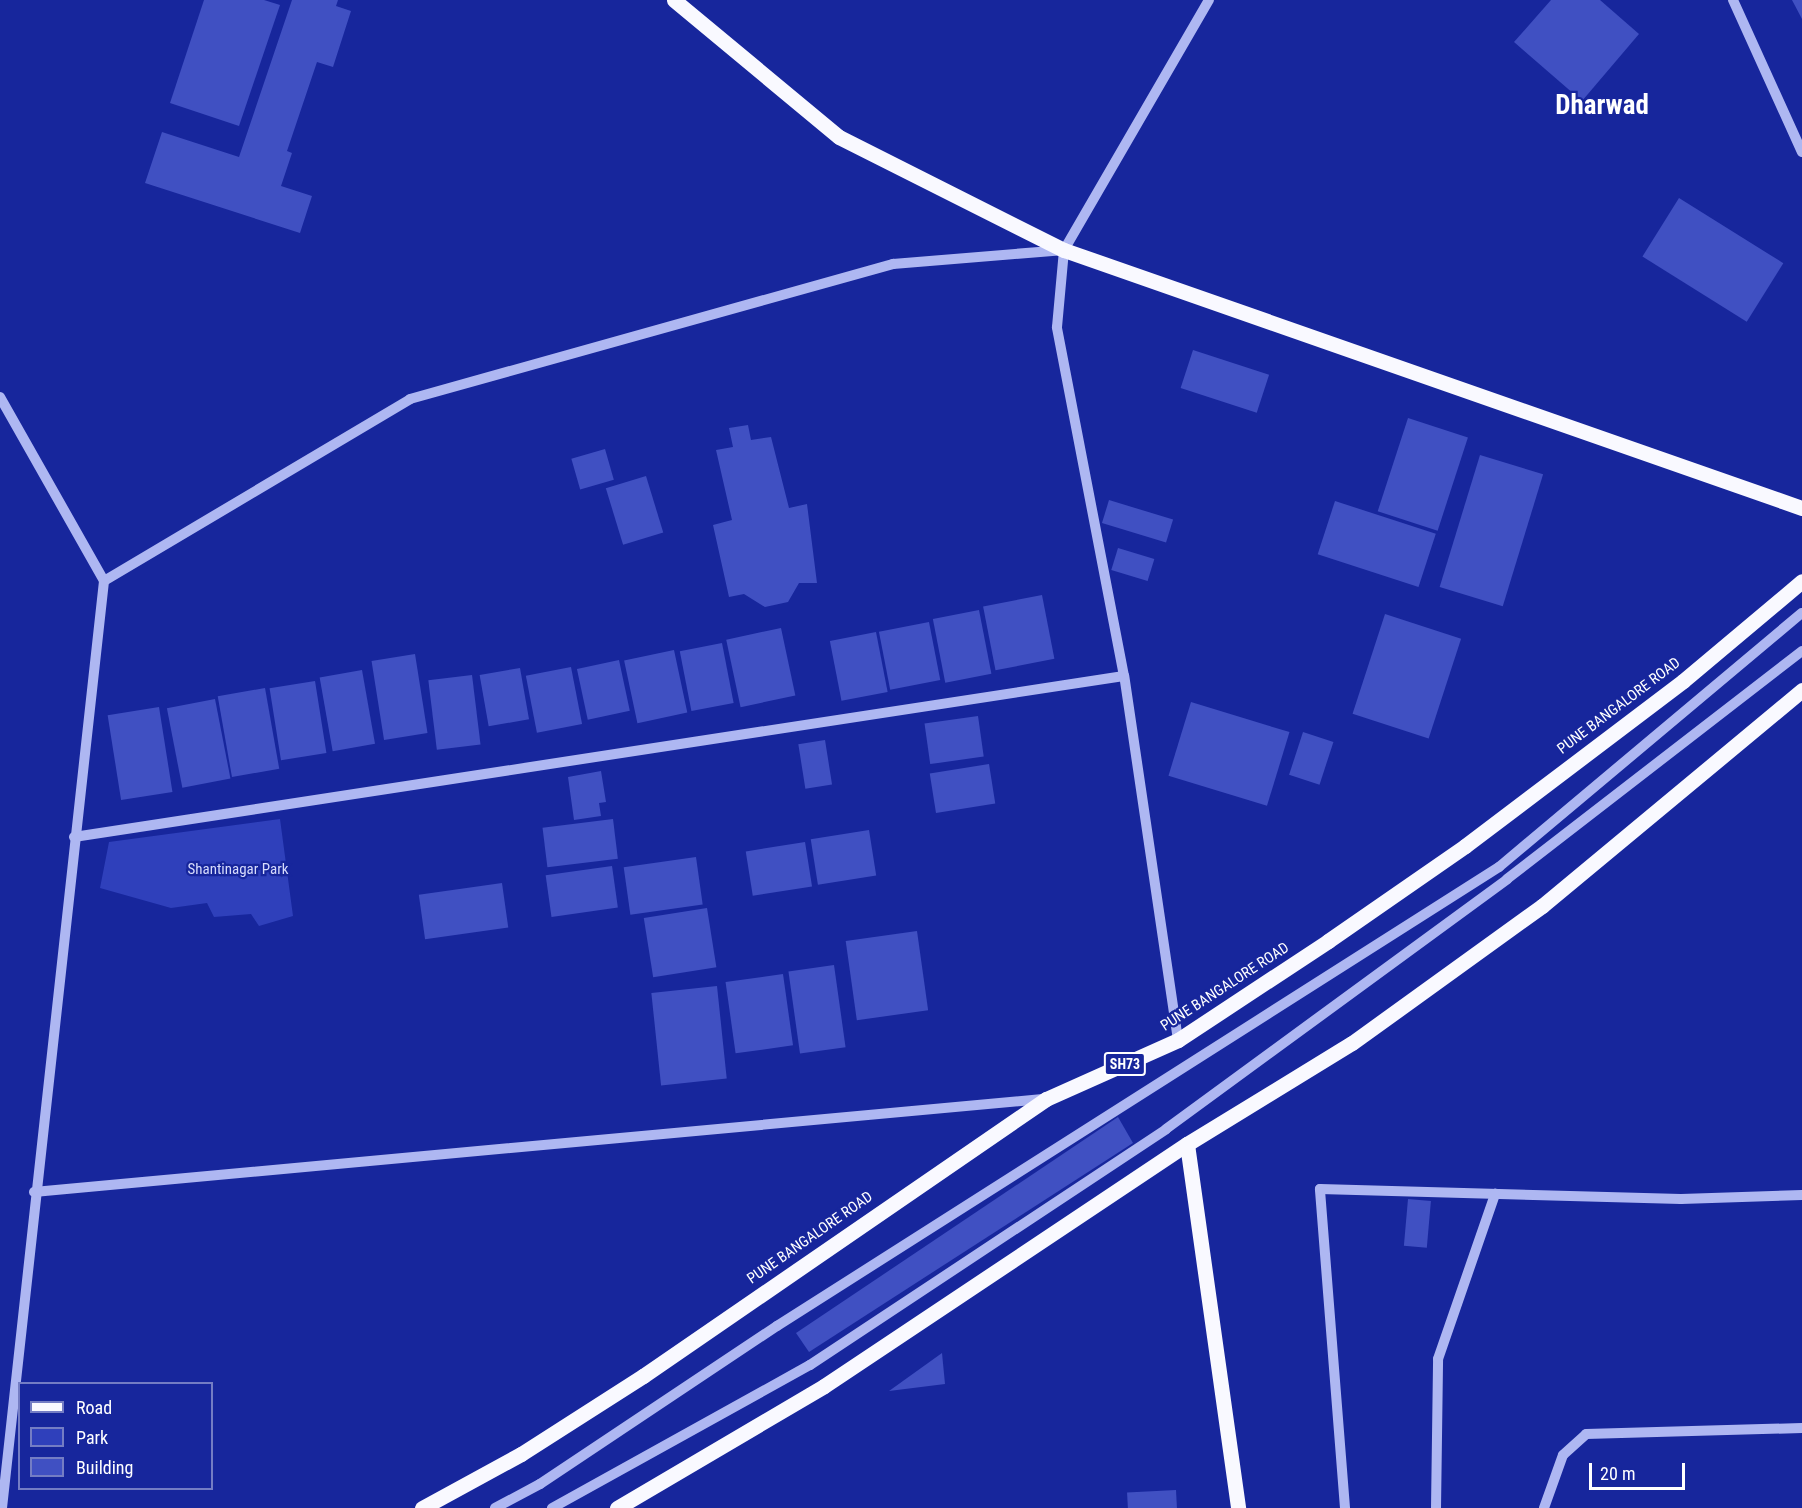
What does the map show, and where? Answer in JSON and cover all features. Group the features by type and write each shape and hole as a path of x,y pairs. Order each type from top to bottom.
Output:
{"main road":[{"path":"674,0 839,137 1064,250 1802,508"},
{"name":"PUNE BANGALORE ROAD","path":"422,1508 521,1454 643,1376 1046,1099 1178,1040 1465,846 1683,681 1802,581"},
{"path":"617,1508 824,1386 1187,1144 1352,1043 1542,906 1802,690"},
{"path":"1187,1144 1238,1508"}],"street":[{"path":"1178,1040 1124,676 1057,327 1064,250 1209,0"},
{"path":"1733,0 1802,152"},
{"path":"104,581 410,399 893,264 1064,250"},
{"path":"0,397 104,581 34,1192 2,1508"},
{"path":"495,1508 540,1484 777,1326 1498,867 1802,613"},
{"path":"552,1508 810,1365 1166,1129 1507,879 1802,651"},
{"path":"74,837 1124,676"},
{"path":"34,1192 1046,1099"},
{"path":"1345,1508 1320,1189 1680,1199 1802,1195"},
{"path":"1436,1508 1437,1359 1495,1194"},
{"path":"1544,1508 1563,1455 1586,1434 1802,1428"}],"green space":[{"name":"Shantinagar Park","path":"280,819 293,916 259,926 251,914 214,917 207,903 171,908 100,888 109,842"}],"building":[{"path":"204,0 264,0 280,5 239,126 170,103"},
{"path":"292,0 338,0 336,6 351,11 333,67 317,62 287,151 292,153 281,186 312,196 300,233 145,183 162,132 239,157"},
{"path":"1551,0 1600,0 1639,34 1582,101 1514,42"},
{"path":"1792,0 1802,0 1802,19"},
{"path":"1679,198 1783,263 1747,322 1642,257"},
{"path":"1193,350 1269,375 1257,413 1181,388"},
{"path":"1408,418 1468,437 1438,531 1378,511"},
{"path":"748,425 751,440 771,437 789,508 807,504 817,583 799,583 788,602 765,607 744,594 729,597 713,525 732,520 716,450 733,447 729,428"},
{"path":"605,449 614,480 580,489 571,459"},
{"path":"1480,455 1543,474 1503,606 1440,587"},
{"path":"646,476 663,532 623,545 606,488"},
{"path":"1109,500 1173,520 1166,543 1102,523"},
{"path":"1335,501 1436,534 1419,587 1318,554"},
{"path":"1118,548 1154,559 1148,581 1111,570"},
{"path":"1042,595 1054,659 996,670 983,606"},
{"path":"979,610 991,674 945,683 933,619"},
{"path":"1385,614 1461,639 1429,739 1353,714"},
{"path":"929,622 940,680 890,690 879,632"},
{"path":"781,628 795,695 741,707 726,640"},
{"path":"876,632 888,692 842,701 830,641"},
{"path":"722,643 734,703 691,711 680,651"},
{"path":"674,650 687,713 637,723 624,661"},
{"path":"415,654 428,733 384,740 372,661"},
{"path":"619,660 630,711 588,720 577,669"},
{"path":"571,667 582,724 537,733 526,676"},
{"path":"520,668 529,719 489,726 480,675"},
{"path":"362,670 375,744 333,751 320,677"},
{"path":"472,675 481,744 437,750 428,680"},
{"path":"315,681 326,753 281,760 270,688"},
{"path":"265,688 279,769 232,777 218,696"},
{"path":"215,699 230,779 182,788 167,708"},
{"path":"1191,702 1289,732 1267,806 1168,776"},
{"path":"159,707 172,792 121,800 108,715"},
{"path":"978,716 984,757 930,764 925,724"},
{"path":"1303,732 1333,742 1320,785 1289,775"},
{"path":"825,740 832,784 805,789 798,744"},
{"path":"989,764 995,804 936,813 930,773"},
{"path":"601,771 606,802 599,803 601,816 574,820 568,777"},
{"path":"613,819 618,859 547,867 543,828"},
{"path":"869,830 876,875 818,885 811,839"},
{"path":"805,842 812,886 753,896 746,851"},
{"path":"696,857 703,905 630,915 624,867"},
{"path":"612,866 618,908 551,917 546,875"},
{"path":"502,883 508,928 425,939 419,895"},
{"path":"707,908 716,967 653,977 644,918"},
{"path":"917,931 928,1010 857,1020 846,941"},
{"path":"834,965 846,1047 800,1054 788,971"},
{"path":"783,974 793,1045 736,1053 726,982"},
{"path":"717,986 727,1078 661,1085 651,993"},
{"path":"1118,1117 1133,1143 809,1352 796,1333"},
{"path":"1408,1199 1431,1201 1427,1248 1404,1246"},
{"path":"942,1353 945,1384 889,1391"},
{"path":"1176,1490 1177,1508 1128,1508 1127,1493"}],"district":[{"name":"Dharwad","path":"1602,106"}]}
